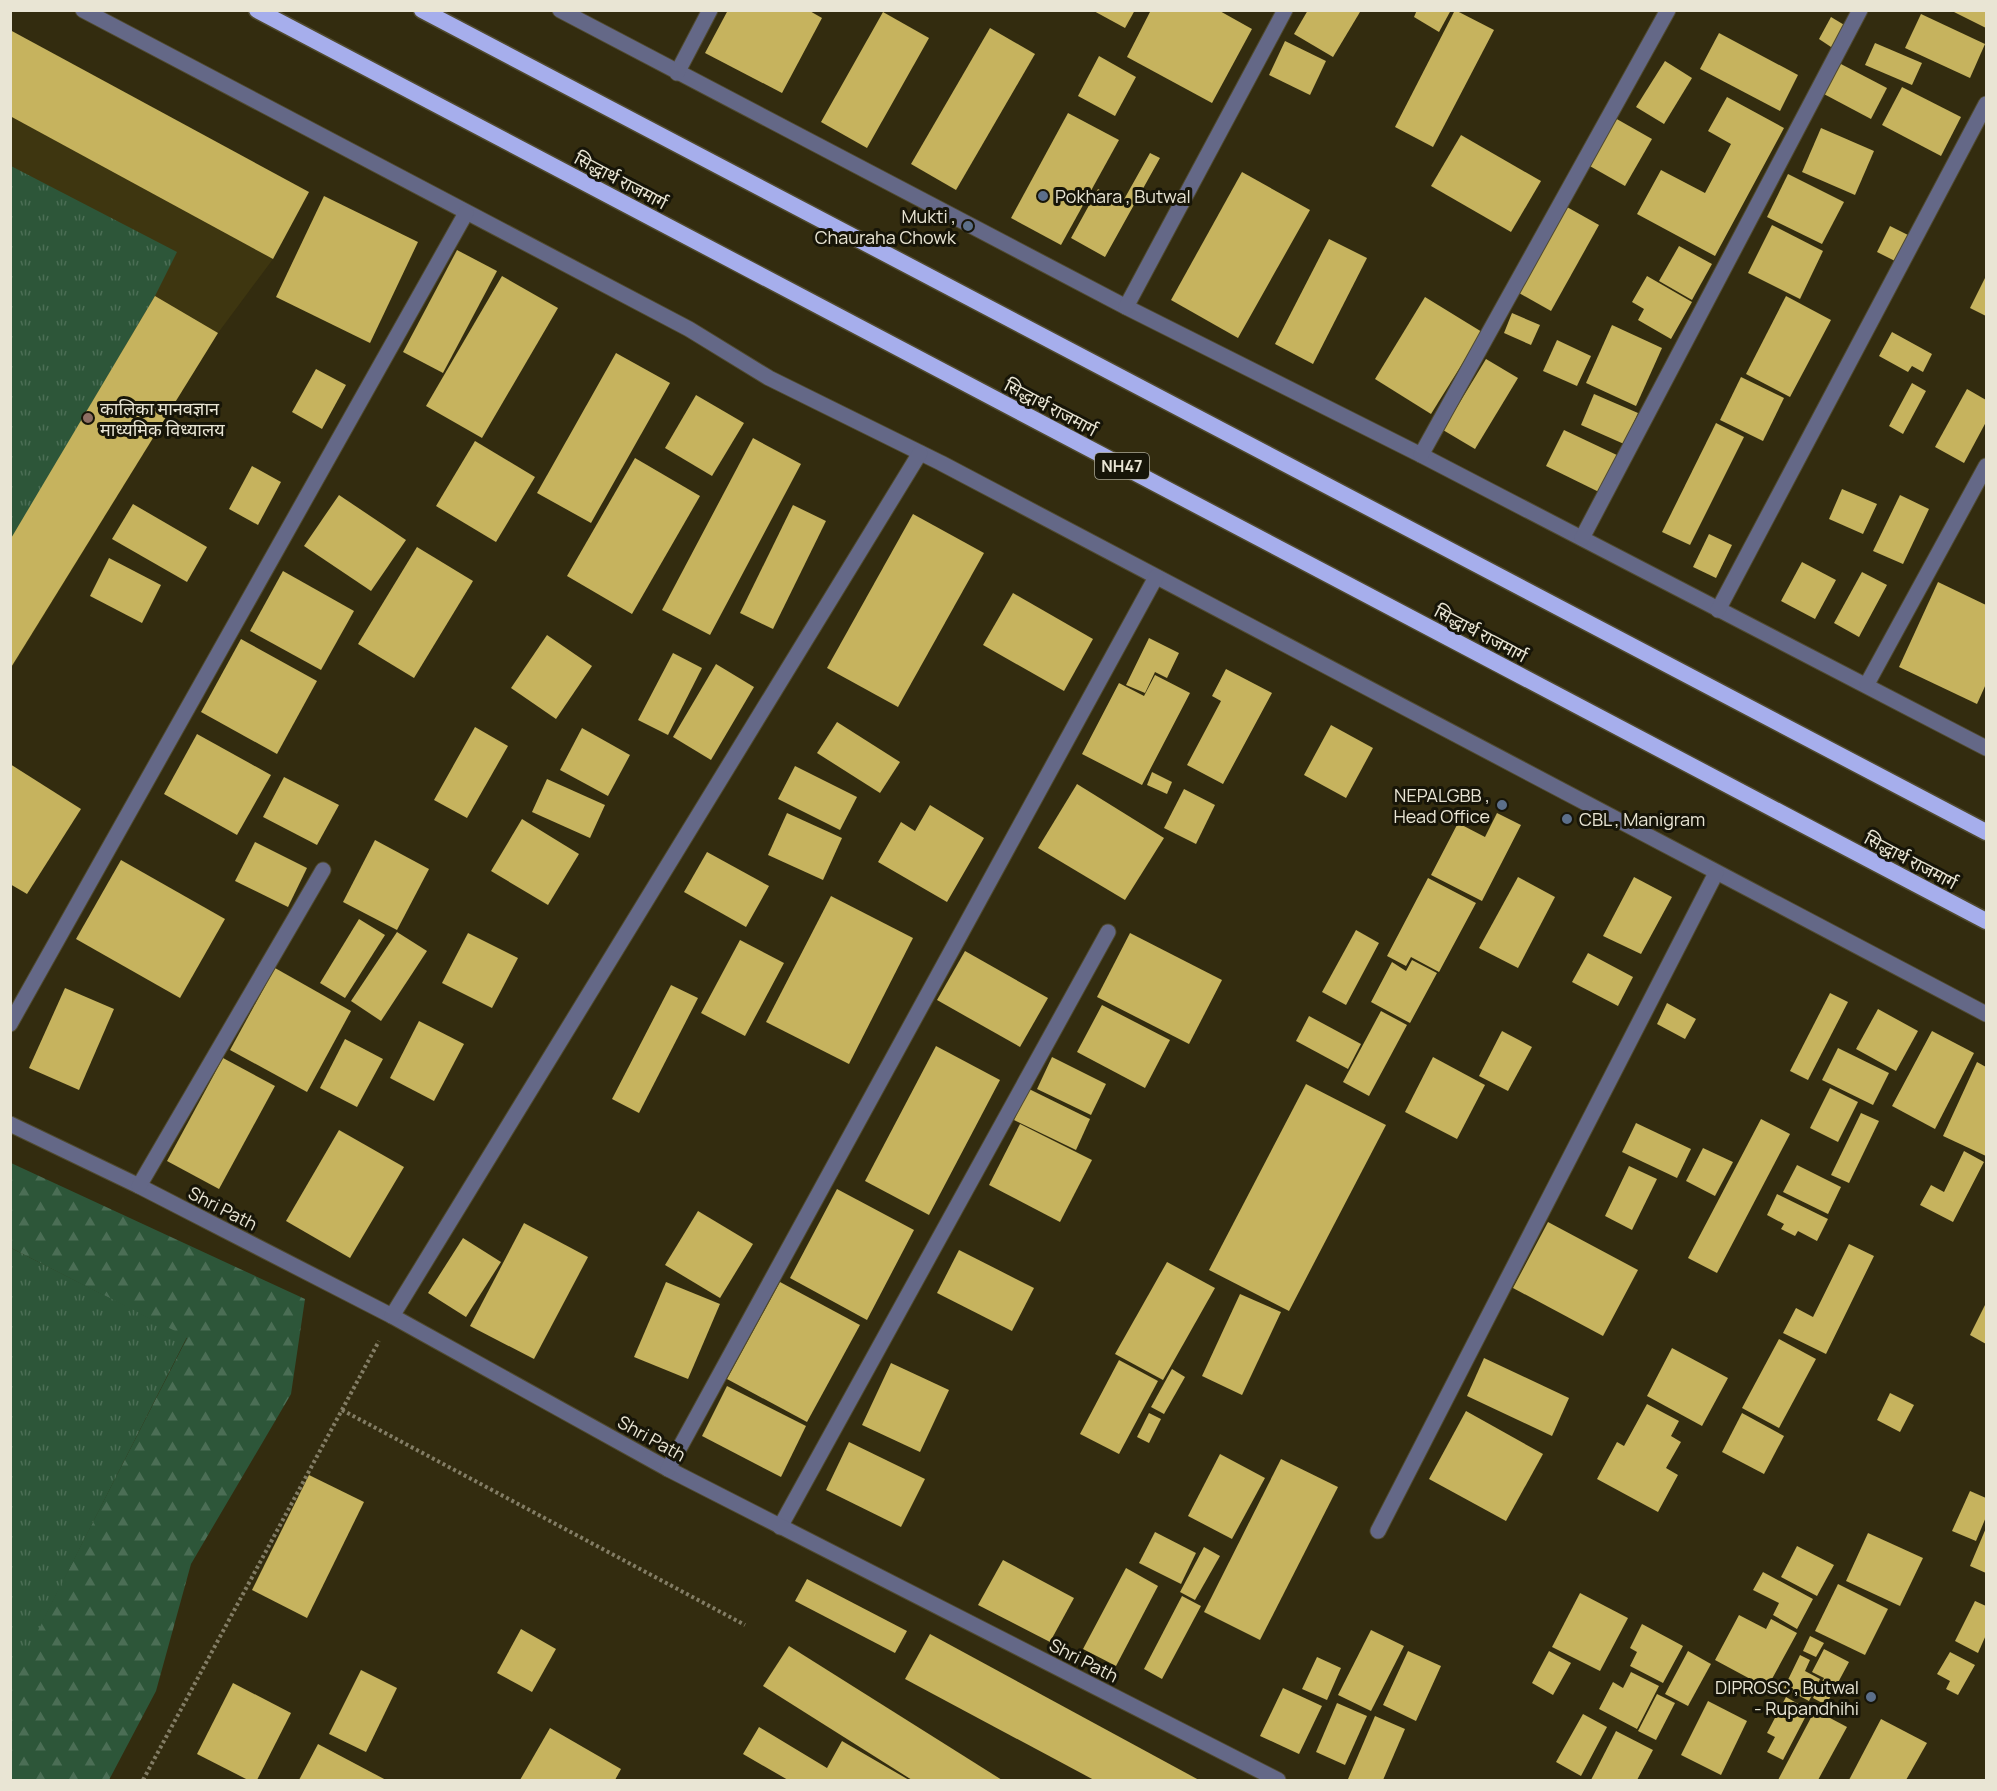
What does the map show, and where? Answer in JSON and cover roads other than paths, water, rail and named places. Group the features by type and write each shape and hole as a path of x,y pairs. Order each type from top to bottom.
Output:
{"highway":[{"name":"सिद्धार्थ राजमार्ग","path":"257,10 1986,921"},
{"path":"422,10 1986,832"}],"street":[{"path":"83,10 689,329 769,378 920,453 1986,1014"},
{"path":"560,10 1126,307 1421,455 1718,610 1867,684 1986,748"},
{"path":"678,73 710,10"},
{"path":"1126,307 1285,10"},
{"path":"1421,455 1668,10"},
{"path":"1582,538 1860,10"},
{"path":"1718,610 1986,104"},
{"path":"10,1024 466,213"},
{"path":"392,1316 920,453"},
{"path":"1867,684 1986,466"},
{"path":"668,1469 1156,577"},
{"path":"140,1186 323,870"},
{"path":"1378,1531 1716,873"},
{"path":"780,1527 1108,932"},
{"name":"Shri Path","path":"10,1124 140,1186 392,1316 668,1469 1278,1780"}],"place":[{"name":"Pokhara , Butwal","path":"1043,196"},
{"name":"Mukti , Chauraha Chowk","path":"968,226"},
{"name":"कालिका मानवज्ञान माध्यमिक विध्यालय","path":"88,418"},
{"name":"NEPALGBB , Head Office","path":"1502,805"},
{"name":"CBL , Manigram","path":"1567,819"},
{"name":"DIPROSC , Butwal - Rupandhihi","path":"1871,1697"}]}
